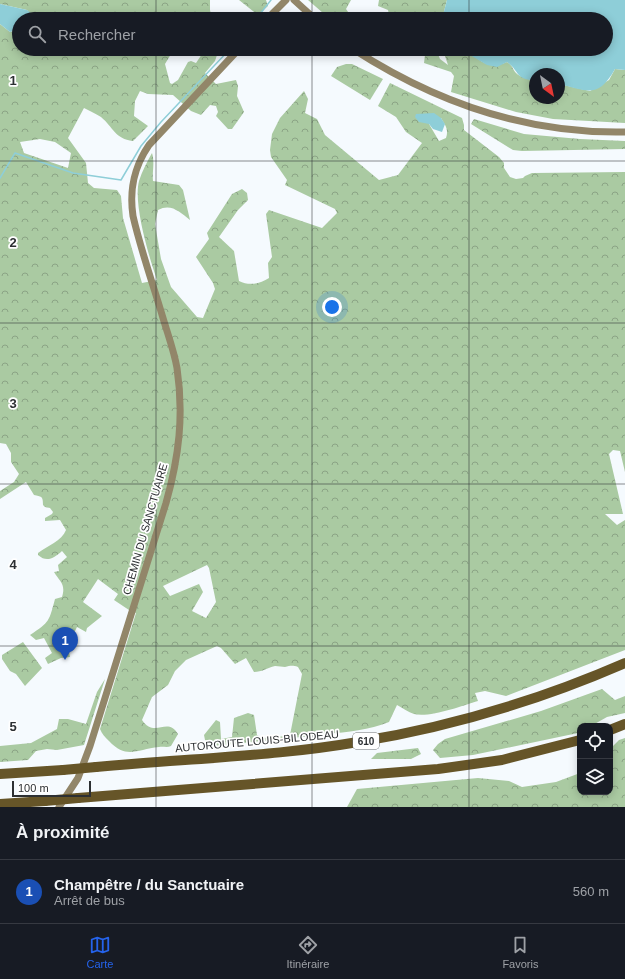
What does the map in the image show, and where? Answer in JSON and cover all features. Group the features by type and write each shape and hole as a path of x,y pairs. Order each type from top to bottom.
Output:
{"highway":[{"name":"AUTOROUTE LOUIS-BILODEAU","path":"0,774 294,751 357,743 468,718 531,700 581,682 625,663"},
{"path":"613,729 625,724"},
{"path":"0,804 438,770 512,757 577,741"}],"street":[{"path":"274,12 286,0"},
{"path":"294,0 307,12"},
{"name":"CHEMIN DU SANCTUAIRE","path":"59,807 78,778 90,746 166,503 176,466 179,443 180,403 177,368 133,216 131,201 133,179 138,163 149,145 232,56"},
{"path":"364,56 416,86 446,99 482,111 522,122 546,126 592,131 625,132"}],"green space":[{"path":"0,0 210,0 210,12 28,12 27,10 0,4"},
{"path":"239,0 266,0 268,6 261,12 254,12"},
{"path":"308,0 351,0 346,9 348,12 322,12"},
{"path":"379,0 447,0 444,12 388,12 388,10 378,6"},
{"path":"0,24 10,32 12,31 12,56 170,56 165,64 170,83 172,84 178,80 188,62 191,61 196,63 201,56 217,56 215,61 205,73 216,84 236,80 238,86 237,96 244,112 232,129 228,129 216,116 218,112 216,106 210,105 201,115 191,111 173,95 148,94 140,91 135,101 134,116 148,126 133,141 122,138 101,117 84,108 68,138 86,163 88,183 94,188 117,190 121,196 123,218 142,283 157,280 143,230 138,203 139,181 152,153 153,181 179,185 183,190 190,220 175,209 167,207 158,210 155,224 161,259 171,287 197,317 203,318 215,289 213,283 196,257 209,239 207,233 232,194 242,189 247,193 248,200 238,210 219,237 234,251 239,281 243,283 258,283 269,278 268,263 272,257 266,214 269,210 322,228 337,213 335,209 285,185 287,180 271,157 270,150 272,134 280,118 304,91 308,99 305,113 317,119 325,135 379,180 398,175 422,143 406,132 396,117 378,106 390,83 462,118 464,130 499,157 504,163 504,168 510,177 516,179 523,178 532,173 625,172 625,472 620,451 613,450 609,454 623,514 605,514 617,525 625,520 625,650 506,696 485,691 475,693 478,701 446,711 420,715 414,714 397,705 389,722 366,729 212,746 205,740 204,735 216,720 220,722 221,739 232,737 234,718 248,713 254,715 257,735 262,738 290,735 302,674 298,667 293,666 275,666 262,671 254,672 246,658 235,664 221,648 217,646 186,660 175,671 168,685 152,697 142,720 152,728 170,727 174,729 178,734 171,746 127,752 115,747 100,729 136,613 114,600 118,594 98,579 83,602 102,616 87,628 86,632 77,627 70,645 70,657 61,658 48,664 45,658 52,653 44,638 36,640 30,635 45,624 50,617 55,599 62,597 63,586 54,572 59,571 58,565 67,557 62,551 50,559 44,559 38,555 38,553 58,540 66,530 60,520 45,521 45,518 53,512 50,508 43,505 43,500 41,497 34,495 26,482 0,499 0,491 14,482 19,474 11,462 11,453 6,444 0,443","holes":["441,118 446,127 446,138 439,141 429,124","40,139 55,142 71,153 68,168 24,153 20,142","207,565 209,568 216,602 206,618 192,611 203,592 199,584 170,596 163,586"]},
{"path":"425,56 439,56 440,59 448,65 445,56 473,56 482,62 493,65 499,65 507,62 518,74 529,79 529,104 565,104 565,85 590,91 609,80 615,69 625,70 625,123 553,119 516,112 451,92 454,76 451,72 424,63"},
{"path":"352,64 383,79 370,100 331,76 337,67"},
{"path":"474,119 524,134 625,141 625,149 513,150 471,124"},
{"path":"23,642 42,668 25,686 16,674 10,671 2,659 2,655"},
{"path":"105,679 84,745 57,750 47,749 36,751 28,760 0,762 0,746 31,743 57,729 59,719 68,719 86,724 97,692"},
{"path":"602,689 615,700 625,696 625,713 607,717 596,723 577,723 577,733 473,755 440,758 433,750 445,739 541,711"},
{"path":"625,738 625,807 347,807 357,789 478,778 509,781 522,787 556,782 577,774 577,795 613,795 613,746 619,740"},
{"path":"418,748 421,754 411,759 371,759 377,753"}],"water":[{"path":"447,0 625,0 625,70 615,69 603,85 597,89 585,90 565,86 565,68 529,68 529,80 521,77 507,62 497,67 487,65 472,56 613,56 613,12 444,12"},
{"path":"0,4 27,10 30,12 12,12 12,31 10,32 0,24"},
{"path":"434,113 441,118 445,124 442,132 433,129 429,124 419,122 415,117 416,114"}],"waterway":[{"path":"262,12 271,0"},
{"path":"0,178 15,153 73,173 121,180 141,146 161,122 223,56"}],"place":[{"name":"Champêtre / du Sanctuaire","path":"65,660"}]}
